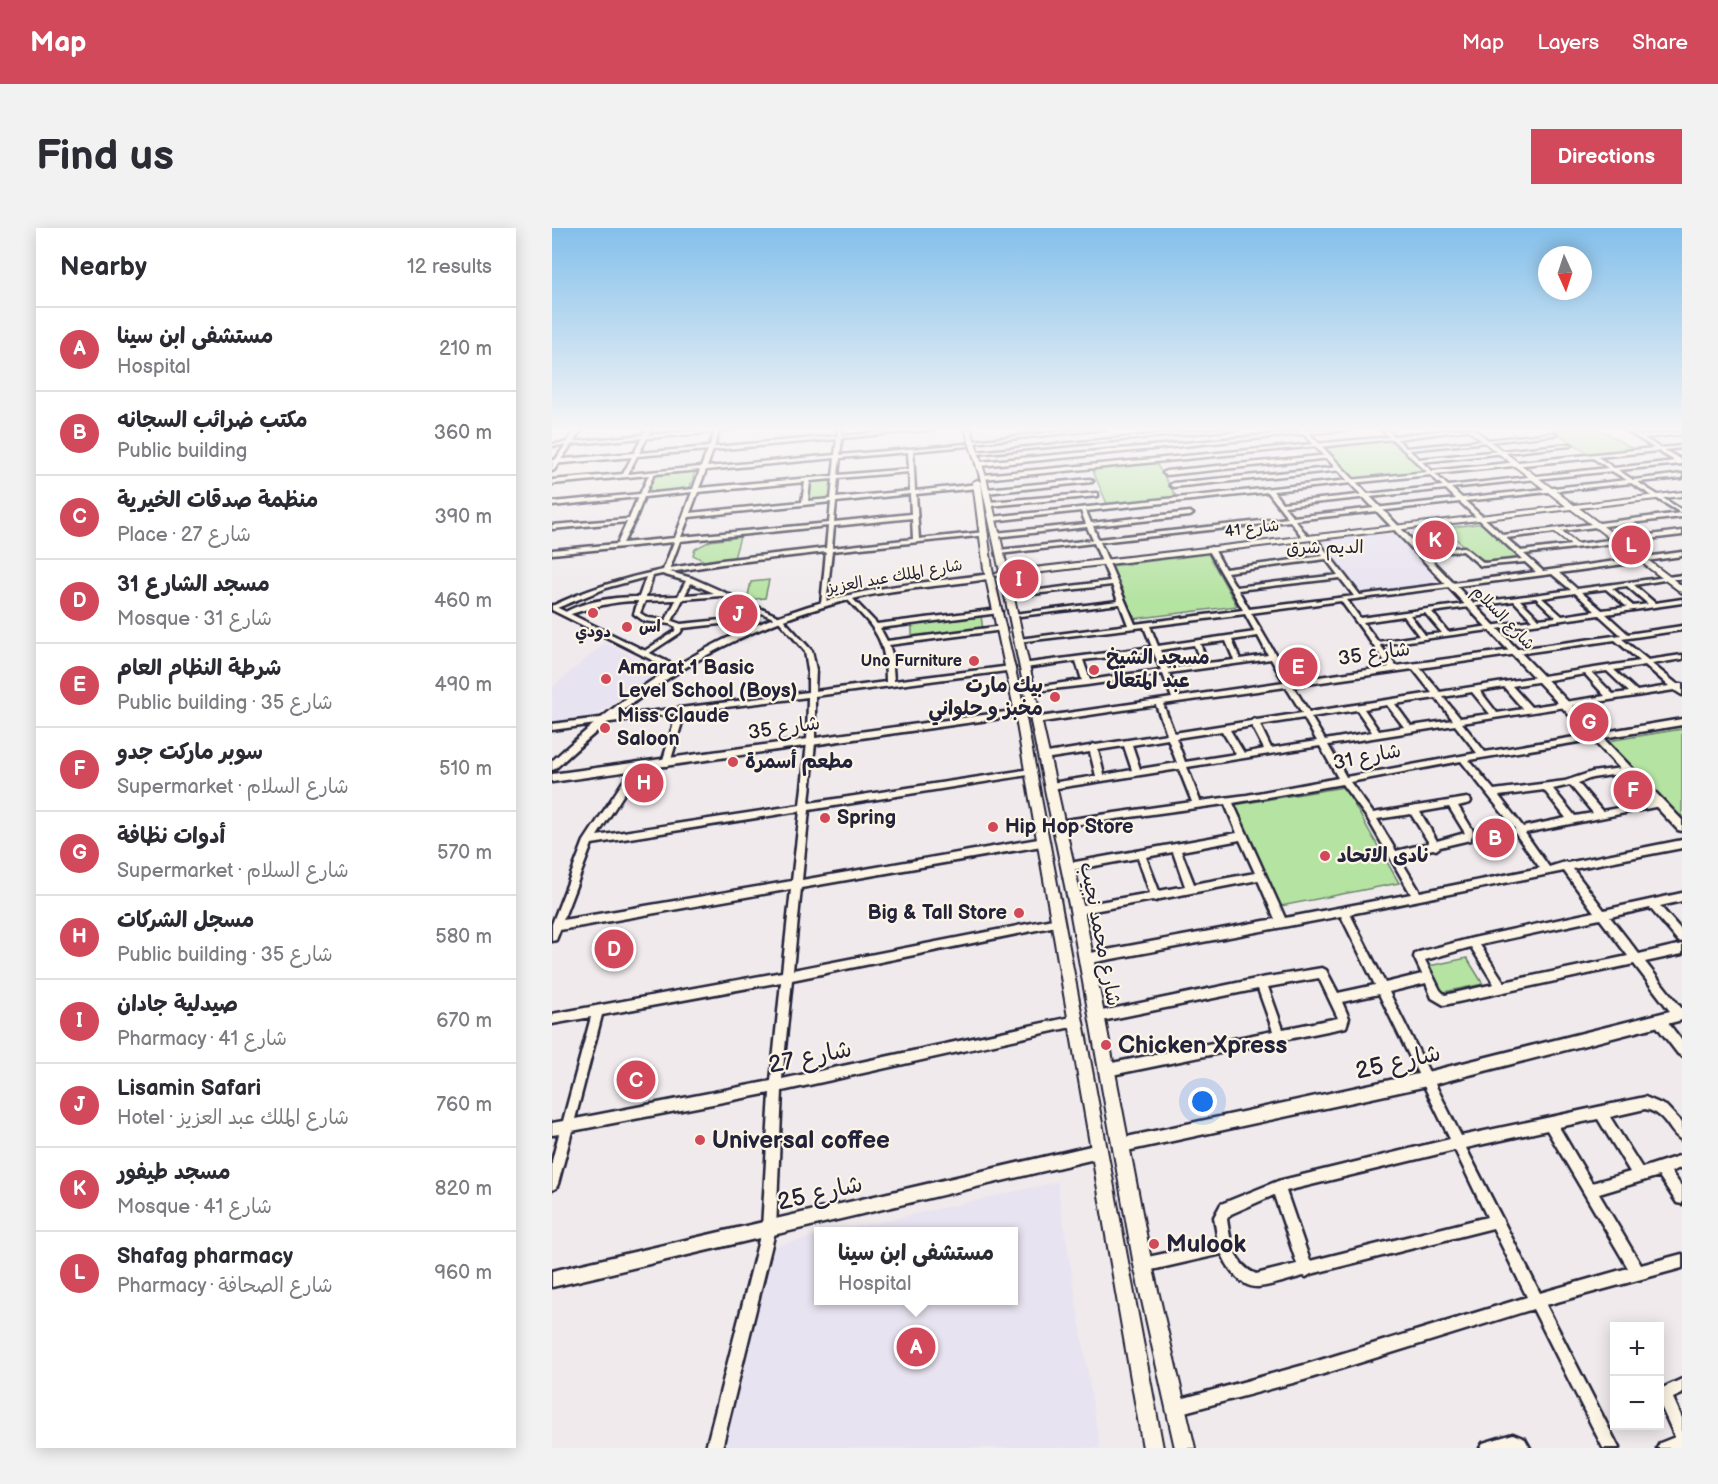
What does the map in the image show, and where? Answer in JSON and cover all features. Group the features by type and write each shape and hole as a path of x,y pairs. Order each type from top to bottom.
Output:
{"main road":[{"name":"شارع محمد نجيب","path":"982,486 992,519 990,535 999,552 997,575 1009,596 1019,641 1020,713 1154,1448"},
{"name":"شارع محمد نجيب","path":"982,486 997,575 999,611 1018,667 1030,690 1077,910 1143,1265 1185,1448"},
{"path":"1547,486 1682,588"},
{"name":"شارع 41","path":"997,575 1682,494"}],"street":[{"path":"619,546 646,486"},
{"path":"665,573 697,486"},
{"path":"552,504 742,486"},
{"path":"805,503 807,486"},
{"path":"824,604 834,486"},
{"path":"912,486 916,541"},
{"path":"687,514 973,486"},
{"path":"1027,486 1030,486 1035,500"},
{"path":"1056,486 1059,498"},
{"path":"1092,486 1101,508"},
{"path":"1257,486 1261,491"},
{"path":"992,519 1311,486"},
{"name":"شارع السلام","path":"1356,486 1682,827"},
{"path":"1281,505 1446,486 1541,573"},
{"path":"999,552 1588,486"},
{"path":"1640,486 1682,514"},
{"path":"1269,490 1292,519 1328,557 1358,597"},
{"path":"989,504 1096,495"},
{"path":"1334,499 1347,513"},
{"path":"1083,510 1132,626"},
{"path":"552,607 603,585 716,562 1190,514"},
{"path":"1502,537 1682,514"},
{"path":"552,552 913,516"},
{"path":"1650,519 1657,524"},
{"path":"552,527 632,520"},
{"path":"1634,521 1641,526"},
{"path":"1664,529 1671,534"},
{"path":"1556,530 1576,546"},
{"path":"1648,531 1655,536"},
{"path":"1520,553 1682,533"},
{"path":"1211,549 1343,779 1371,817 1416,895"},
{"path":"1421,553 1464,549 1483,566 1528,561"},
{"path":"1019,641 1682,554"},
{"path":"1223,571 1328,557"},
{"path":"1553,572 1626,635"},
{"path":"665,573 690,579 780,619 808,651 812,670 811,742 806,807 776,1086 769,1228 714,1448"},
{"path":"650,575 640,600 638,617 669,621 680,626 731,621 738,636"},
{"name":"شارع الملك عبد العزيز","path":"552,767 601,720 674,668 738,636 780,619 849,598 997,575"},
{"path":"1233,589 1342,576"},
{"path":"1359,620 1682,577"},
{"path":"669,621 690,579"},
{"path":"1009,596 1113,583"},
{"path":"1628,584 1654,605"},
{"path":"1607,587 1632,608"},
{"path":"1076,588 1083,607"},
{"path":"1051,591 1058,610"},
{"path":"565,614 590,605 618,599 640,600 723,594"},
{"path":"1537,596 1561,618"},
{"path":"849,598 877,626 886,643 890,662 890,683"},
{"path":"1343,599 1394,669"},
{"path":"1515,599 1537,621"},
{"path":"1375,644 1682,601"},
{"path":"1014,616 1122,602"},
{"path":"552,607 674,668"},
{"path":"877,626 999,611"},
{"path":"1427,611 1446,633"},
{"path":"1406,614 1423,637"},
{"path":"1146,624 1177,701"},
{"path":"645,654 678,632 680,626"},
{"name":"شارع 35","path":"1036,720 1682,627"},
{"path":"886,643 1003,628"},
{"path":"552,727 1259,634"},
{"path":"1616,637 1678,687 1682,693"},
{"path":"1228,638 1238,662"},
{"path":"1196,642 1206,666"},
{"path":"1113,654 1120,678"},
{"path":"1030,690 1272,657"},
{"path":"1044,756 1682,657"},
{"path":"1079,659 1087,683"},
{"path":"1415,666 1483,755"},
{"path":"1608,668 1635,693"},
{"path":"1587,672 1611,697"},
{"path":"1506,684 1529,710"},
{"path":"1051,786 1678,687"},
{"path":"1474,689 1496,716"},
{"path":"1389,702 1409,729"},
{"path":"1159,704 1197,804"},
{"path":"1359,706 1377,734"},
{"path":"666,763 682,710"},
{"name":"شارع 35","path":"552,778 1020,713"},
{"path":"1254,722 1268,750"},
{"name":"شارع 31","path":"1058,824 1227,800 1682,722"},
{"path":"1224,727 1241,755"},
{"path":"1127,742 1136,771"},
{"path":"1094,747 1100,777"},
{"path":"1463,758 1520,830 1518,832 1520,836 1546,871"},
{"path":"552,937 589,841 637,767"},
{"path":"1491,794 1572,782 1592,775 1629,770"},
{"path":"589,841 1030,772"},
{"path":"1572,782 1599,814"},
{"path":"1546,786 1572,819"},
{"path":"1227,800 1282,923"},
{"path":"1371,817 1467,801"},
{"path":"1520,830 1660,803"},
{"path":"1393,855 1467,837 1469,833 1452,804"},
{"path":"1413,809 1436,846"},
{"path":"1067,867 1243,836"},
{"path":"556,926 1044,842"},
{"path":"1085,959 1282,923 1682,844"},
{"path":"1176,849 1191,890"},
{"path":"1141,855 1156,897"},
{"path":"1565,866 1681,1014"},
{"path":"1077,910 1261,876"},
{"path":"1682,897 1473,942 1419,957 1436,994 1444,1000 1682,949"},
{"path":"1653,904 1682,938"},
{"path":"1344,911 1496,1221 1611,1448"},
{"path":"552,1019 787,976 1058,922"},
{"path":"1473,942 1502,988"},
{"path":"1097,1017 1261,983 1322,973 1344,1018 1342,1023 1107,1070"},
{"path":"1335,999 1427,978"},
{"path":"1261,983 1280,1035"},
{"path":"552,1184 598,1011"},
{"name":"شارع 25","path":"1122,1146 1427,1079 1681,1014"},
{"path":"1659,1020 1682,1050"},
{"name":"شارع 27","path":"552,1130 776,1086 1076,1021"},
{"path":"1496,1221 1256,1281 1240,1273 1225,1247 1220,1217 1222,1212 1278,1187 1459,1143 1645,1103 1654,1104 1680,1128"},
{"path":"1600,1112 1640,1176"},
{"path":"1550,1123 1638,1272"},
{"path":"1099,1151 1122,1146"},
{"name":"شارع 25","path":"552,1279 1099,1151"},
{"path":"1589,1190 1640,1176 1682,1161"},
{"path":"1662,1169 1682,1198"},
{"path":"1278,1187 1306,1270"},
{"path":"1143,1265 1225,1247"},
{"path":"1177,1407 1251,1389 1536,1300 1682,1261"},
{"path":"1682,1386 1665,1394 1667,1404 1682,1434"},
{"path":"1488,1448 1513,1442 1520,1444 1522,1448"},
{"path":"1665,1448 1682,1442"}],"shaded area":[{"path":"1397,530 1446,582 1359,593 1316,539"},
{"name":"Amarat 1 Basic Level School (Boys)","path":"605,643 663,671 591,718 552,724 552,687"},
{"path":"1057,1182 1100,1448 722,1448 775,1246 814,1237 814,1305 1018,1305 1018,1227 857,1227"}],"green space":[{"path":"649,486 690,486 689,489 646,494"},
{"path":"809,486 832,486 831,499 807,501"},
{"path":"1099,486 1170,486 1177,498 1108,506"},
{"path":"1484,523 1525,560 1483,565 1445,528"},
{"path":"740,537 734,558 704,561 693,555 695,549 710,541"},
{"path":"1208,554 1237,606 1133,619 1111,566"},
{"path":"769,580 765,598 747,600 751,582"},
{"path":"981,616 983,630 912,638 912,624"},
{"path":"1682,729 1682,819 1608,741"},
{"path":"1344,787 1399,883 1276,907 1234,805"},
{"path":"1467,958 1483,984 1439,993 1424,967"}],"place":[{"name":"مسجد طيفور","path":"1435,540"},
{"name":"Shafag pharmacy","path":"1631,545"},
{"name":"صيدلية جادان","path":"1019,579"},
{"name":"دودي","path":"593,613"},
{"name":"Lisamin Safari","path":"738,614"},
{"name":"اس","path":"627,627"},
{"name":"Uno Furniture","path":"974,661"},
{"name":"شرطة النظام العام","path":"1298,667"},
{"name":"مسجد الشيخ عبد المتعال","path":"1094,670"},
{"name":"Amarat 1 Basic Level School (Boys)","path":"606,679"},
{"name":"بيك مارت مخبز و حلواني","path":"1055,697"},
{"name":"أدوات نظافة","path":"1589,722"},
{"name":"Miss Claude Saloon","path":"605,728"},
{"name":"مطعم أسمرة","path":"733,762"},
{"name":"مسجل الشركات","path":"644,783"},
{"name":"سوبر ماركت جدو","path":"1633,790"},
{"name":"Spring","path":"825,818"},
{"name":"Hip Hop Store","path":"993,827"},
{"name":"مكتب ضرائب السجانه","path":"1495,838"},
{"name":"نادى الاتحاد","path":"1325,856"},
{"name":"Big & Tall Store","path":"1019,913"},
{"name":"مسجد الشارع 31","path":"614,949"},
{"name":"Chicken Xpress","path":"1106,1045"},
{"name":"منظمة صدقات الخيرية","path":"636,1080"},
{"name":"Universal coffee","path":"700,1140"},
{"name":"Mulook","path":"1154,1244"},
{"name":"مستشفى ابن سينا","path":"916,1347"}],"district":[{"name":"الديم شرق","path":"1325,547"}]}
